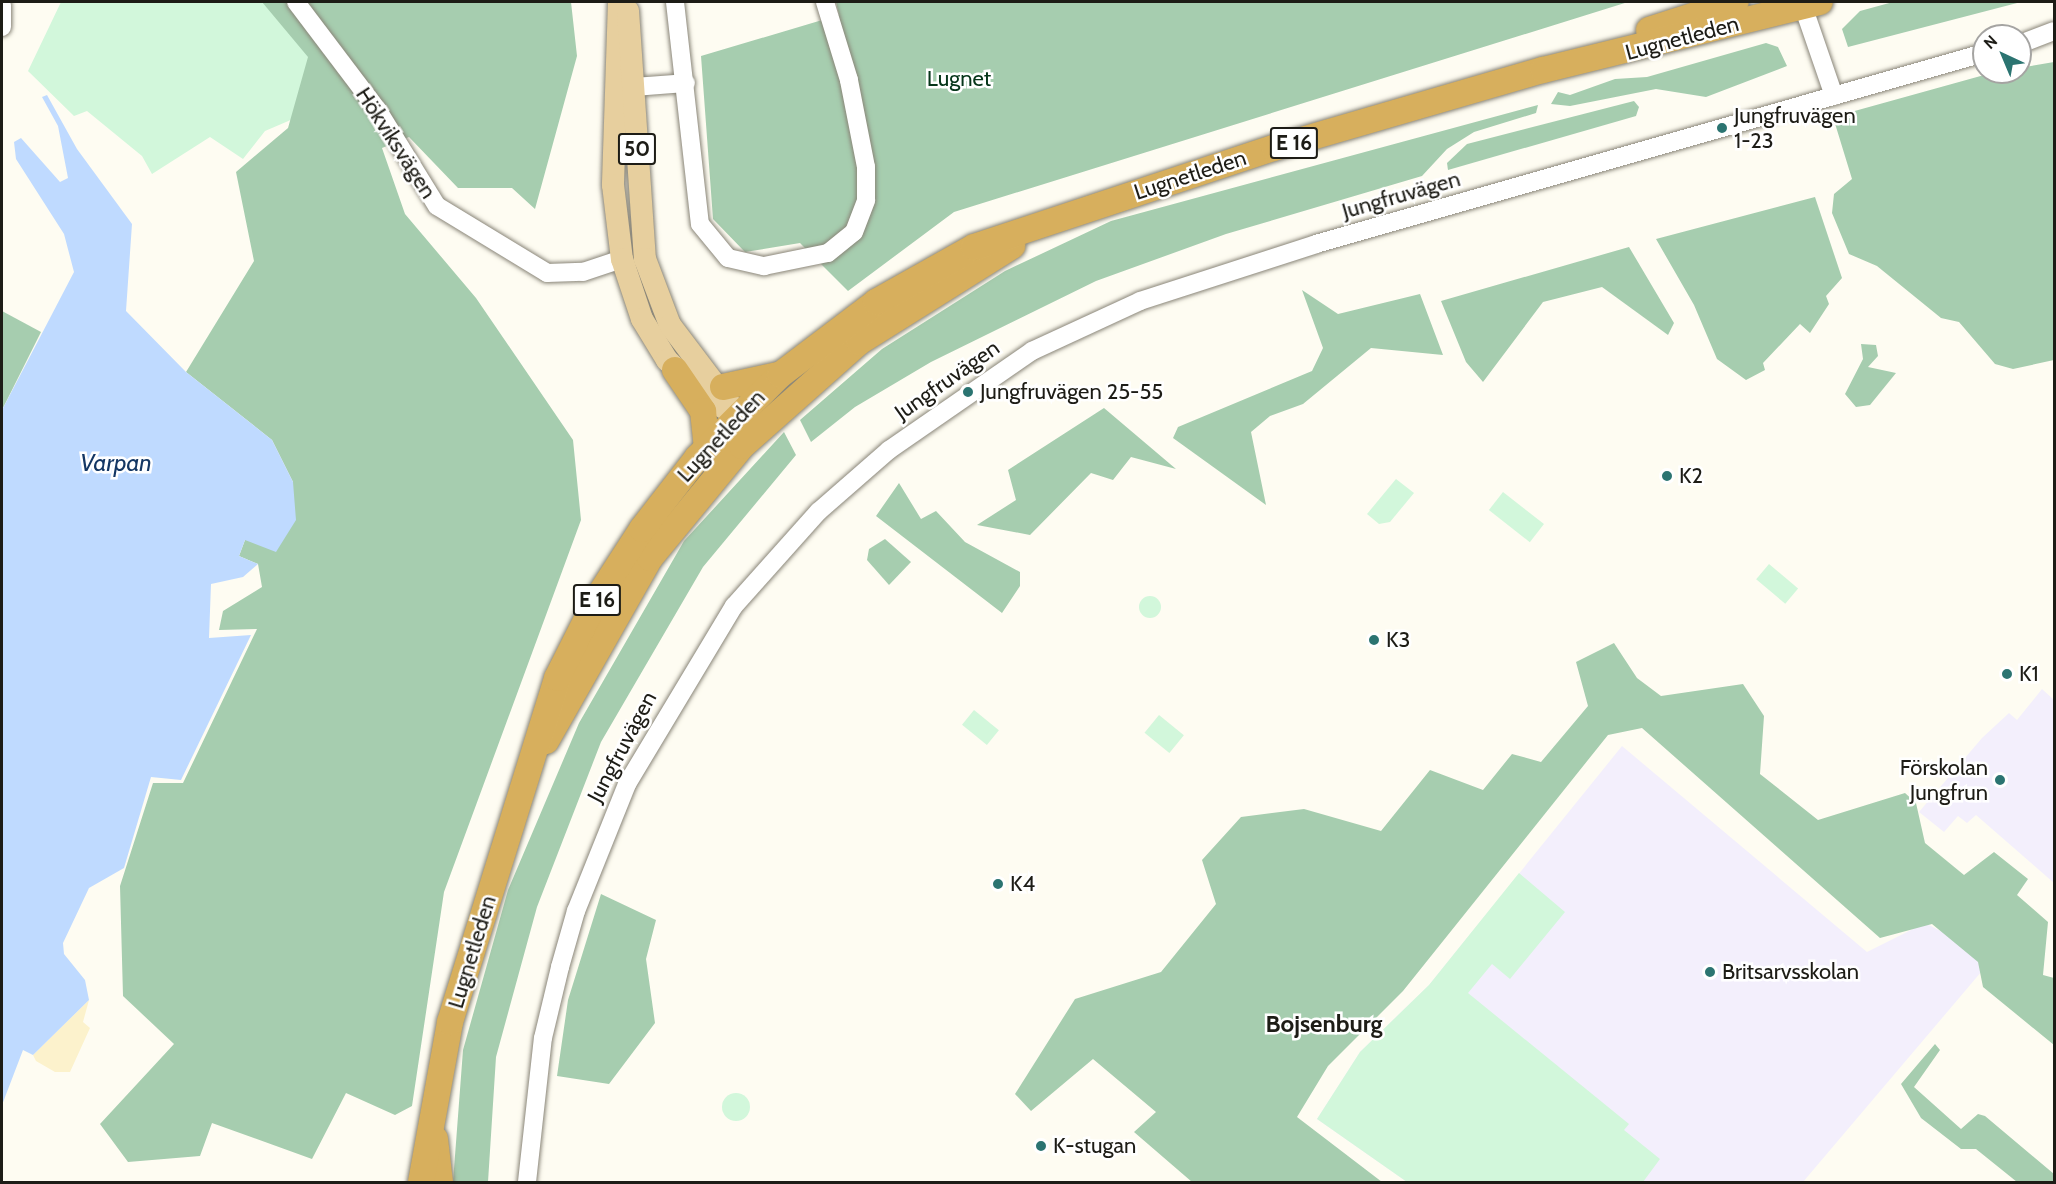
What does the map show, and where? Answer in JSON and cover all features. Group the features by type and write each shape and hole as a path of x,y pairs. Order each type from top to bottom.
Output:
{"highway":[{"name":"Lugnetleden","path":"1543,70 1736,2"},
{"name":"Lugnetleden","path":"421,1182 434,1132 450,1022 557,678 598,597 642,529 707,447 780,375 932,268 974,247 1048,225 1164,182 1543,70 1809,3"},
{"name":"Lugnetleden","path":"526,774 650,558 754,433 867,337 1048,225"},
{"name":"50","path":"675,370 703,411 707,447"},
{"path":"723,387 780,375"},
{"path":"736,416 754,433"},
{"name":"Lugnetleden","path":"434,1132 440,1182"}],"main road":[{"name":"50","path":"619,2 624,87 644,252 670,325 723,387 736,416"},
{"name":"50","path":"626,2 624,87 613,185 622,259 642,319 675,370 736,416"},
{"name":"Hökviksvägen","path":"622,259 644,252"}],"street":[{"name":"Hökviksvägen","path":"296,2 377,109 437,206 547,273 583,272 622,259"},
{"path":"675,2 687,83 697,206 715,247 728,258 764,266 828,253 846,240 861,218 866,167 825,2"},
{"path":"1809,3 1834,96"},
{"path":"2,5 2,27"},
{"path":"2032,40 2055,32"},
{"path":"2032,42 2055,42"},
{"name":"Jungfruvägen","path":"527,1182 543,1038 560,967 576,911 627,784 734,606 819,511 889,450 1032,351 1140,301 1316,244 1972,56"},
{"path":"624,87 687,83"}],"shaded area":[{"name":"Förskolan Jungfrun","path":"2042,689 2054,700 2054,883 1976,815 1967,823 1958,816 1944,832 1919,812 1982,738 2009,713 2017,720"},
{"name":"Britsarvsskolan","path":"1622,746 1867,952 1925,923 1993,958 1803,1182 1407,1182 1317,1119 1360,1052 1429,985"}],"green space":[{"path":"61,2 282,2 320,57 300,116 265,131 243,159 210,137 152,174 142,156 87,111 74,116 28,71"},
{"path":"262,2 571,2 577,56 535,209 512,188 458,188 409,137 382,148 405,214 476,298 573,440 581,520 444,892 412,1106 395,1115 346,1093 312,1159 212,1123 200,1156 128,1162 100,1124 174,1044 123,996 120,886 153,783 183,783 257,629 219,630 223,611 262,587 258,564 239,556 245,540 293,482 272,440 186,372 254,261 236,172 288,128 308,57"},
{"name":"Lugnet","path":"836,2 1628,2 954,212 848,291 800,243 745,252 713,219 701,56 839,15"},
{"path":"1893,2 2021,2 1848,47 1842,29 1860,11"},
{"path":"1766,43 1778,47 1787,66 1706,97 1656,89 1570,106 1551,104 1558,92 1570,95 1615,79 1647,77"},
{"path":"2054,62 2054,360 2013,369 1995,364 1959,322 1941,318 1877,266 1849,254 1832,213 1834,194 1852,179 1833,117 1972,78 1972,84 2032,84 2032,66"},
{"path":"1634,101 1639,107 1636,116 1448,170 1447,163 1467,144"},
{"path":"1538,105 1536,113 1474,132 1447,149 1422,176 1226,234 1096,281 931,362 855,407 811,442 800,420 882,349 1005,271 1111,221"},
{"path":"1815,197 1842,278 1826,296 1829,304 1810,333 1800,324 1763,363 1765,370 1746,380 1717,359 1694,305 1656,239"},
{"path":"1629,247 1674,323 1668,335 1602,287 1543,302 1483,382 1466,362 1441,301"},
{"path":"1302,290 1338,314 1420,294 1443,355 1371,348 1303,404 1270,416 1251,432 1266,505 1173,438 1178,427 1312,371 1323,348"},
{"path":"2,311 41,332 2,410"},
{"path":"1861,344 1876,345 1878,356 1868,367 1896,373 1870,405 1856,407 1845,394 1863,359"},
{"path":"1104,408 1176,469 1131,457 1113,480 1091,473 1030,535 977,525 1016,500 1008,470"},
{"path":"784,432 796,455 703,567 601,742 537,907 496,1057 488,1182 453,1182 463,1050 508,890 579,723 684,541"},
{"path":"1396,479 1414,493 1390,522 1379,524 1367,514"},
{"path":"899,483 921,519 936,511 965,542 1020,572 1020,586 1002,613 876,516"},
{"path":"1503,492 1544,524 1530,542 1489,510"},
{"path":"885,539 911,562 889,585 867,560 869,549"},
{"path":"1769,564 1798,588 1785,604 1756,579"},
{"path":"1150,596 1158,599 1161,607 1158,615 1150,618 1142,615 1139,607 1142,599"},
{"path":"1614,643 1637,678 1661,696 1743,684 1764,716 1760,774 1818,820 1905,793 1916,803 1925,843 1964,875 1994,852 2028,879 2017,895 2048,922 2043,975 2054,978 2054,1045 1983,987 1978,962 1932,924 1880,938 1642,728 1608,735 1403,991 1328,1066 1297,1117 1382,1182 1192,1182 1134,1132 1156,1112 1093,1059 1031,1111 1015,1094 1075,999 1161,972 1216,904 1202,860 1241,817 1304,809 1381,831 1430,770 1483,790 1512,754 1541,762 1588,706 1576,662"},
{"path":"974,710 999,730 987,745 962,725"},
{"path":"1159,715 1184,735 1169,753 1145,733"},
{"path":"1519,873 1565,912 1510,979 1492,964 1468,993 1629,1124 1624,1130 1660,1159 1643,1182 1407,1182 1317,1119 1360,1052 1429,985"},
{"path":"601,894 656,920 646,959 655,1023 609,1084 557,1076 568,1000"},
{"path":"1935,1044 1940,1050 1914,1087 1961,1129 1978,1114 1985,1116 2054,1174 2054,1182 2017,1182 1976,1149 1961,1149 1921,1118 1901,1084"},
{"path":"736,1093 746,1097 750,1107 746,1117 736,1121 726,1117 722,1107 726,1097"}],"sand":[{"path":"89,1000 83,1022 90,1028 70,1072 55,1072 36,1061 33,1055"}],"water":[{"name":"Varpan","path":"47,95 77,149 132,224 126,311 186,372 272,440 293,482 296,520 276,552 245,540 239,556 258,564 243,577 211,584 209,638 251,635 181,780 151,777 124,868 89,888 63,943 64,954 85,980 89,1000 33,1055 23,1050 2,1105 2,410 74,272 64,234 16,159 14,142 21,138 60,182 68,178 58,126 42,97"}],"place":[{"name":"Jungfruvägen 1-23","path":"1722,128"},
{"name":"Jungfruvägen 25-55","path":"968,392"},
{"name":"K2","path":"1667,476"},
{"name":"K3","path":"1374,640"},
{"name":"K1","path":"2007,674"},
{"name":"Förskolan Jungfrun","path":"2000,780"},
{"name":"K4","path":"998,884"},
{"name":"Britsarvsskolan","path":"1710,972"},
{"name":"K-stugan","path":"1041,1146"}],"district":[{"name":"Bojsenburg","path":"1324,1024"}]}
